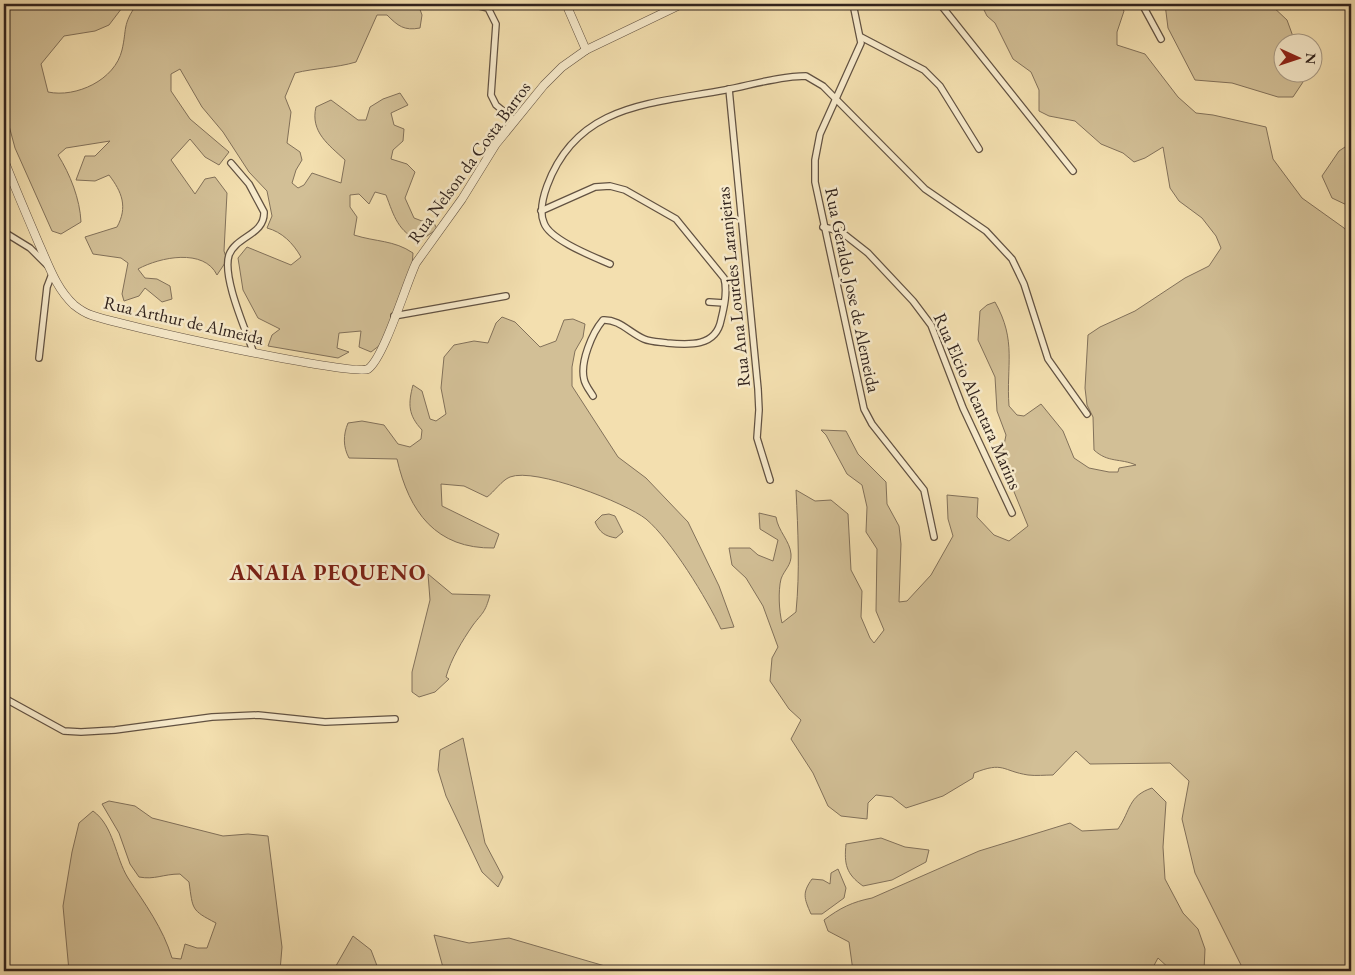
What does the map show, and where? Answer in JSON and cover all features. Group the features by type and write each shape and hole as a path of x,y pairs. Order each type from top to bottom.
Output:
{"street":[{"path":"471,4 488,8 496,24 492,95 496,105 514,120"},
{"path":"566,4 586,50"},
{"name":"Rua Nelson da Costa Barros","path":"361,371 367,369 378,356 416,263 462,199 514,120 544,85 562,67 586,50 682,4"},
{"path":"853,4 861,37 924,70 932,77 940,86 979,149"},
{"path":"940,4 1073,171"},
{"path":"1142,4 1161,39"},
{"name":"Rua Geraldo Jose de Alemeida","path":"861,37 860,48 834,98 820,134 815,160 815,182 823,227 864,409 872,424 924,490 934,537"},
{"path":"610,264 552,234 543,223 541,211 545,190 563,151 596,122 642,106 806,76 818,81 925,190 986,231 1012,258 1024,284 1048,359 1087,414"},
{"name":"Rua Ana Lourdes Laranjeiras","path":"729,89 758,390 757,438 770,480"},
{"name":"Rua Arthur de Almeida","path":"4,160 50,270 62,292 76,307 91,315 132,326 253,352 361,371"},
{"path":"231,163 249,184 264,212 260,227 232,250 228,263 229,276 253,352"},
{"path":"541,211 595,186 617,188 634,195 676,220 724,278 726,286 720,328 714,337 693,344 647,340 630,333 617,322 603,320 593,337 583,370 586,384 594,396"},
{"name":"Rua Elcio Alcantara Marins","path":"823,227 840,231 863,249 913,301 930,325 963,408 1012,513"},
{"path":"4,232 30,248 50,270 39,358"},
{"path":"394,316 506,296"},
{"path":"709,302 724,303"},
{"path":"4,698 64,731 81,732 116,730 212,717 258,715 325,722 395,719"}],"shaded area":[{"path":"4,4 125,4 109,25 95,31 64,36 41,64 48,92 59,93 82,89 103,78 111,70 118,61 127,22 137,4 418,4 422,15 420,28 405,28 398,25 387,15 377,15 356,62 295,73 285,97 291,112 287,143 300,152 302,160 296,170 292,183 298,188 304,185 312,173 341,183 345,160 327,143 318,131 315,116 316,107 331,100 358,120 366,120 370,107 383,99 400,93 408,105 391,113 394,125 404,129 403,141 393,150 391,159 407,164 415,172 405,198 414,218 422,221 432,219 437,229 420,241 402,228 394,216 386,195 375,192 369,204 359,194 350,195 350,207 357,217 354,235 392,243 413,253 412,267 384,342 371,352 359,347 361,331 339,333 337,348 349,352 338,358 268,346 272,335 280,329 258,318 243,290 238,258 247,247 291,265 301,257 287,239 278,232 267,228 272,216 267,191 249,172 223,132 202,107 180,69 171,74 171,91 190,119 229,152 219,165 205,157 190,139 171,160 195,194 205,179 215,177 227,193 224,251 227,260 217,275 211,266 192,258 181,257 147,265 138,269 145,278 157,279 170,286 172,299 162,302 145,288 139,296 124,301 122,294 128,263 121,258 93,254 85,237 117,227 123,206 120,194 109,175 95,181 76,180 85,156 95,156 110,141 66,148 58,155 74,187 79,204 81,222 61,234 52,231 15,148 4,107"},
{"path":"981,4 1120,4 1124,11 1117,32 1117,45 1145,54 1178,97 1196,113 1266,127 1273,159 1302,198 1344,228 1351,236 1351,312 1347,327 1351,332 1351,971 1244,971 1195,873 1182,819 1189,781 1170,763 1090,764 1076,751 1053,775 1028,775 997,767 984,769 974,773 973,778 943,796 906,808 892,797 876,795 868,803 867,819 841,816 828,806 813,773 791,739 801,720 789,709 770,681 772,658 778,647 763,606 746,578 732,565 729,548 750,548 758,555 773,561 778,540 760,529 759,513 776,517 790,549 790,561 780,584 779,601 782,623 796,612 798,536 796,490 815,501 831,500 848,514 851,570 862,591 861,617 874,643 884,630 876,611 877,549 866,532 867,507 862,485 847,474 826,435 821,430 846,431 858,454 886,482 887,504 899,526 901,544 899,602 907,601 931,575 953,536 948,519 947,495 978,498 977,517 994,535 1009,541 1028,526 1001,460 1006,435 997,411 995,377 978,340 980,311 987,305 995,302 1006,329 1009,353 1009,406 1017,415 1024,416 1041,404 1063,431 1074,458 1089,468 1118,472 1119,468 1136,465 1109,459 1094,450 1093,417 1087,405 1085,388 1088,335 1100,327 1135,311 1185,278 1209,266 1221,248 1216,236 1202,218 1179,201 1170,188 1163,147 1145,158 1134,162 1123,153 1101,144 1075,121 1049,116 1039,111 1039,90 1031,72 1013,59 995,23 987,16"},
{"path":"1165,4 1270,4 1287,20 1291,32 1272,32 1272,82 1303,82 1293,97 1278,97 1232,83 1195,80 1168,28"},
{"path":"1351,143 1351,207 1332,198 1322,176 1339,151"},
{"path":"502,317 515,322 540,347 556,341 564,320 573,319 585,324 583,337 575,351 572,367 572,386 618,457 646,478 688,522 719,586 734,627 721,629 698,587 666,541 646,519 620,504 580,488 539,477 522,475 510,477 487,497 464,486 441,484 442,506 499,534 494,548 474,547 456,542 428,524 409,495 397,459 349,458 344,441 348,423 362,421 384,425 398,444 410,447 421,439 422,430 417,425 410,409 413,385 422,391 430,419 436,421 446,414 441,388 444,357 454,345 474,341 488,343 496,323"},
{"path":"609,514 615,516 623,532 616,538 603,533 595,522 602,515"},
{"path":"428,574 452,594 490,595 483,612 454,657 446,677 449,679 435,692 419,697 412,692 412,672 430,600"},
{"path":"463,738 485,843 503,877 498,887 482,872 446,796 438,770 440,750"},
{"path":"1152,788 1166,802 1163,847 1165,879 1183,913 1198,929 1205,949 1204,971 1172,971 1158,958 1151,971 853,971 849,942 828,931 824,920 841,909 858,901 872,898 979,851 1070,823 1082,831 1118,829 1134,799 1144,791"},
{"path":"109,801 135,806 152,818 223,836 248,834 268,836 282,947 280,971 69,971 63,906 79,823 93,811 106,825 124,870 159,926 172,958 181,959 185,944 197,948 207,948 216,923 202,915 195,908 191,898 189,882 180,874 150,878 139,877 130,864 119,833 102,804"},
{"path":"881,838 905,847 929,850 926,862 892,880 863,886 857,882 847,868 845,857 846,844"},
{"path":"838,869 846,888 844,898 822,914 811,914 805,892 812,879 823,880 830,884 831,873"},
{"path":"434,935 469,943 509,938 622,971 444,971"},
{"path":"353,936 371,950 379,971 333,971"}],"district":[{"name":"ANAIA PEQUENO","path":"328,572"}]}
